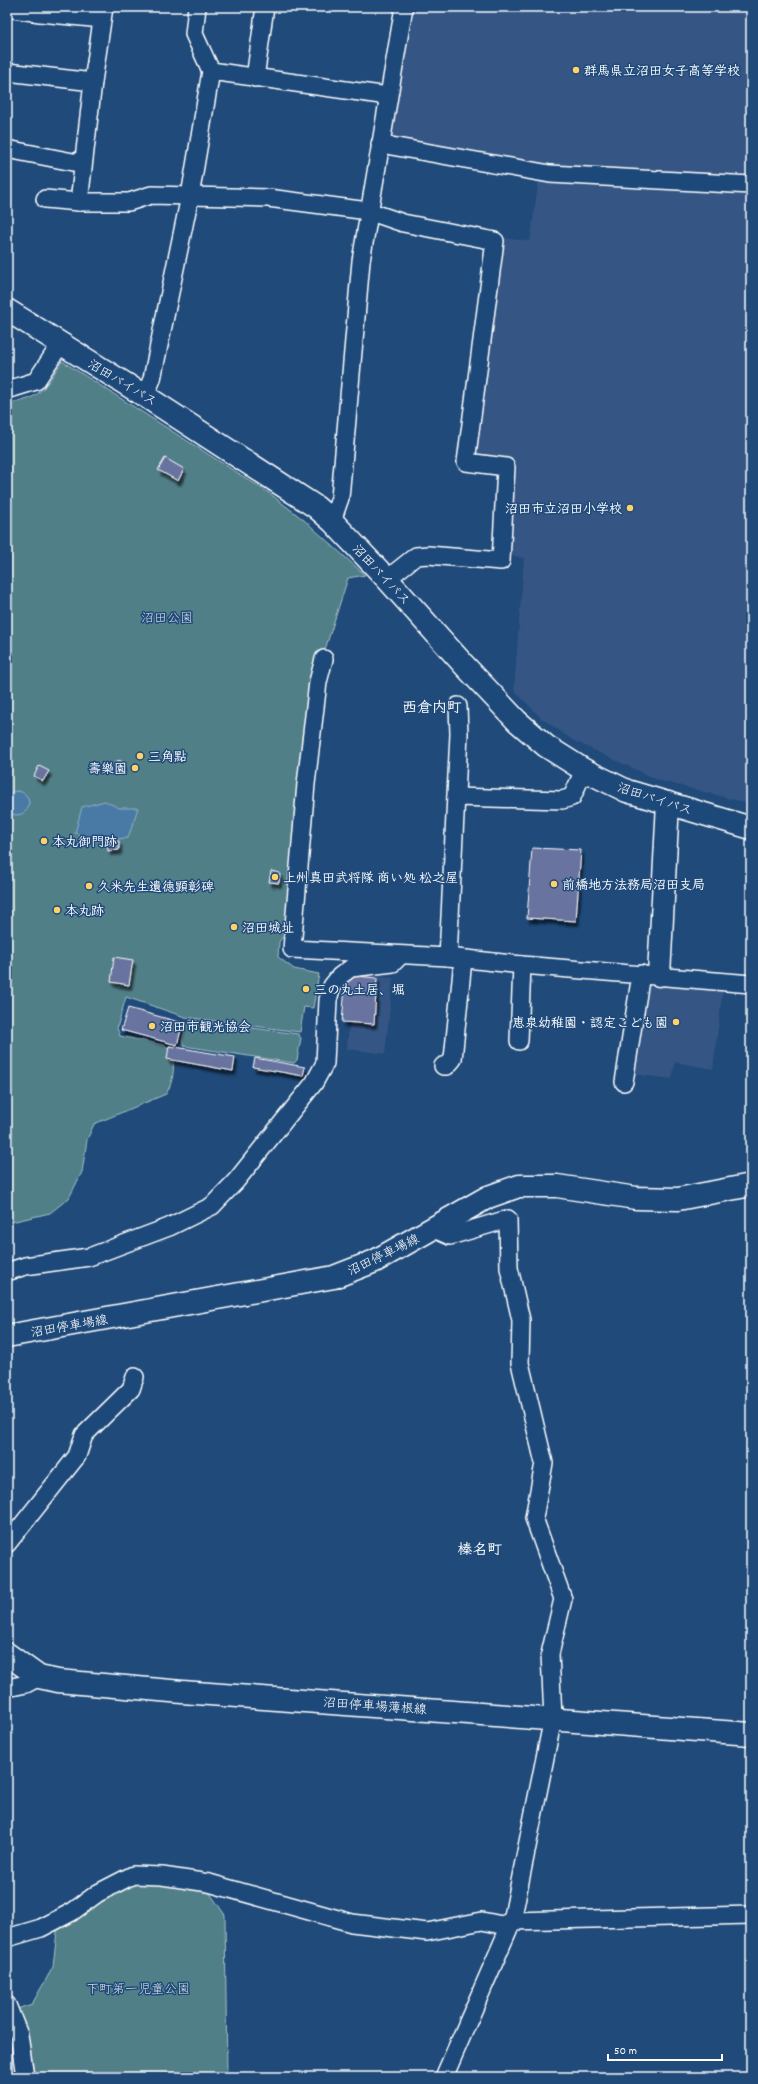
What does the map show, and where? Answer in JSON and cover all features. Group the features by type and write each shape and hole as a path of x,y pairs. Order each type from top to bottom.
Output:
{"main road":[{"name":"沼田バイパス","path":"7,310 60,345 145,396 316,507 332,521 387,579 464,666 517,721 546,746 584,770 628,791 751,828"},
{"path":"650,974 668,803"},
{"name":"沼田停車場線","path":"7,1336 334,1277 360,1268 434,1229 488,1197 519,1186 557,1186 636,1198 678,1199 751,1185"},
{"name":"沼田停車場薄根線","path":"7,1654 39,1677 58,1681 182,1692 553,1718 751,1734"}],"street":[{"path":"145,396 152,379 190,196 211,71 194,34 197,7"},
{"path":"255,78 265,7"},
{"path":"332,521 340,498 361,261 368,212 404,7"},
{"path":"7,8 103,13 93,82 79,202"},
{"path":"211,71 388,96"},
{"path":"7,72 93,82"},
{"path":"380,144 550,174 751,185"},
{"path":"7,149 83,164"},
{"path":"45,199 79,202 129,202 151,195 268,198 368,212 403,223 495,241 466,462 506,467 501,561 428,555 416,556 387,579"},
{"path":"7,390 36,381 60,345"},
{"path":"324,659 318,682 308,762 292,949 455,958 751,984"},
{"path":"442,1066 447,1066 453,1059 456,797 459,734 458,706"},
{"path":"456,797 562,800 572,797 584,770"},
{"path":"7,1272 25,1266 89,1257 169,1227 212,1206 236,1181 314,1083 325,1063 328,1000 332,986 340,976 351,968 393,963 402,954"},
{"path":"518,1041 522,965"},
{"path":"624,1082 650,974"},
{"path":"434,1229 450,1236 508,1219 509,1268 521,1320 520,1363 544,1463 534,1518 563,1599 550,1654 553,1718 512,1921 444,2077"},
{"path":"7,1544 77,1456 84,1435 131,1389 135,1377"},
{"path":"7,1688 26,1684 39,1677"},
{"path":"7,1938 41,1928 66,1915 98,1893 134,1875 162,1876 209,1883 352,1924 426,1932 482,1921 502,1925 512,1921 751,1915"},
{"path":"7,2005 19,2036 26,2077"}],"shaded area":[{"name":"群馬県立沼田女子高等学校","path":"411,7 751,7 751,180 548,169 395,141 389,132"},
{"name":"沼田市立沼田小学校","path":"539,178 751,191 751,804 658,780 574,741 540,717 514,690 524,558 506,554 512,462 473,457 501,238 530,241"},
{"path":"17,791 26,794 29,803 26,812 17,815 8,812 5,803 8,794"},
{"path":"105,801 119,808 138,808 128,838 95,841 75,833 82,807"},
{"name":"恵泉幼稚園・認定こども園","path":"641,974 724,981 713,1069 675,1062 672,1079 625,1073"},
{"path":"345,975 393,978 385,1054 347,1049 349,1024 341,1023"}],"green space":[{"name":"沼田公園","path":"62,361 269,493 304,520 365,575 348,578 323,656 290,928 279,942 278,957 294,969 319,974 313,1008 304,1007 300,1032 185,1017 126,997 117,1028 120,1036 164,1045 173,1054 173,1075 171,1084 166,1094 94,1124 87,1140 82,1172 69,1198 50,1213 7,1223 7,403 18,402 34,396 46,385"},
{"path":"191,1020 298,1034 301,1038 297,1060 294,1063 184,1046 182,1041 186,1025"},
{"name":"下町第一児童公園","path":"138,1882 207,1889 225,1915 227,2077 32,2077 17,2009 32,2004 53,1967 57,1931 72,1917 97,1900"}],"building":[{"path":"165,458 184,469 178,481 158,470"},
{"path":"117,761 121,761 123,765 121,769 117,769 115,767 115,763"},
{"path":"39,766 49,771 43,781 34,776"},
{"path":"119,841 119,850 108,851 107,842"},
{"name":"前橋地方法務局沼田支局","path":"532,848 581,850 576,921 527,918"},
{"name":"上州真田武将隊 商い処 松之屋","path":"271,871 280,873 279,883 269,882"},
{"path":"114,957 133,960 129,985 111,982"},
{"path":"346,975 377,978 374,1024 342,1022"},
{"name":"沼田市観光協会","path":"128,1008 183,1023 177,1045 121,1030"},
{"path":"169,1046 235,1057 233,1071 167,1059"},
{"path":"255,1058 305,1067 303,1076 253,1067"}],"place":[{"name":"群馬県立沼田女子高等学校","path":"576,70"},
{"name":"沼田市立沼田小学校","path":"630,508"},
{"name":"三角點","path":"140,756"},
{"name":"壽樂園","path":"135,768"},
{"name":"本丸御門跡","path":"44,841"},
{"name":"上州真田武将隊 商い処 松之屋","path":"275,877"},
{"name":"前橋地方法務局沼田支局","path":"554,884"},
{"name":"久米先生遺徳顕彰碑","path":"89,886"},
{"name":"本丸跡","path":"57,910"},
{"name":"沼田城址","path":"234,927"},
{"name":"三の丸土居、堀","path":"306,989"},
{"name":"恵泉幼稚園・認定こども園","path":"676,1022"},
{"name":"沼田市観光協会","path":"152,1026"}],"district":[{"name":"西倉内町","path":"432,707"},
{"name":"榛名町","path":"480,1549"}]}
